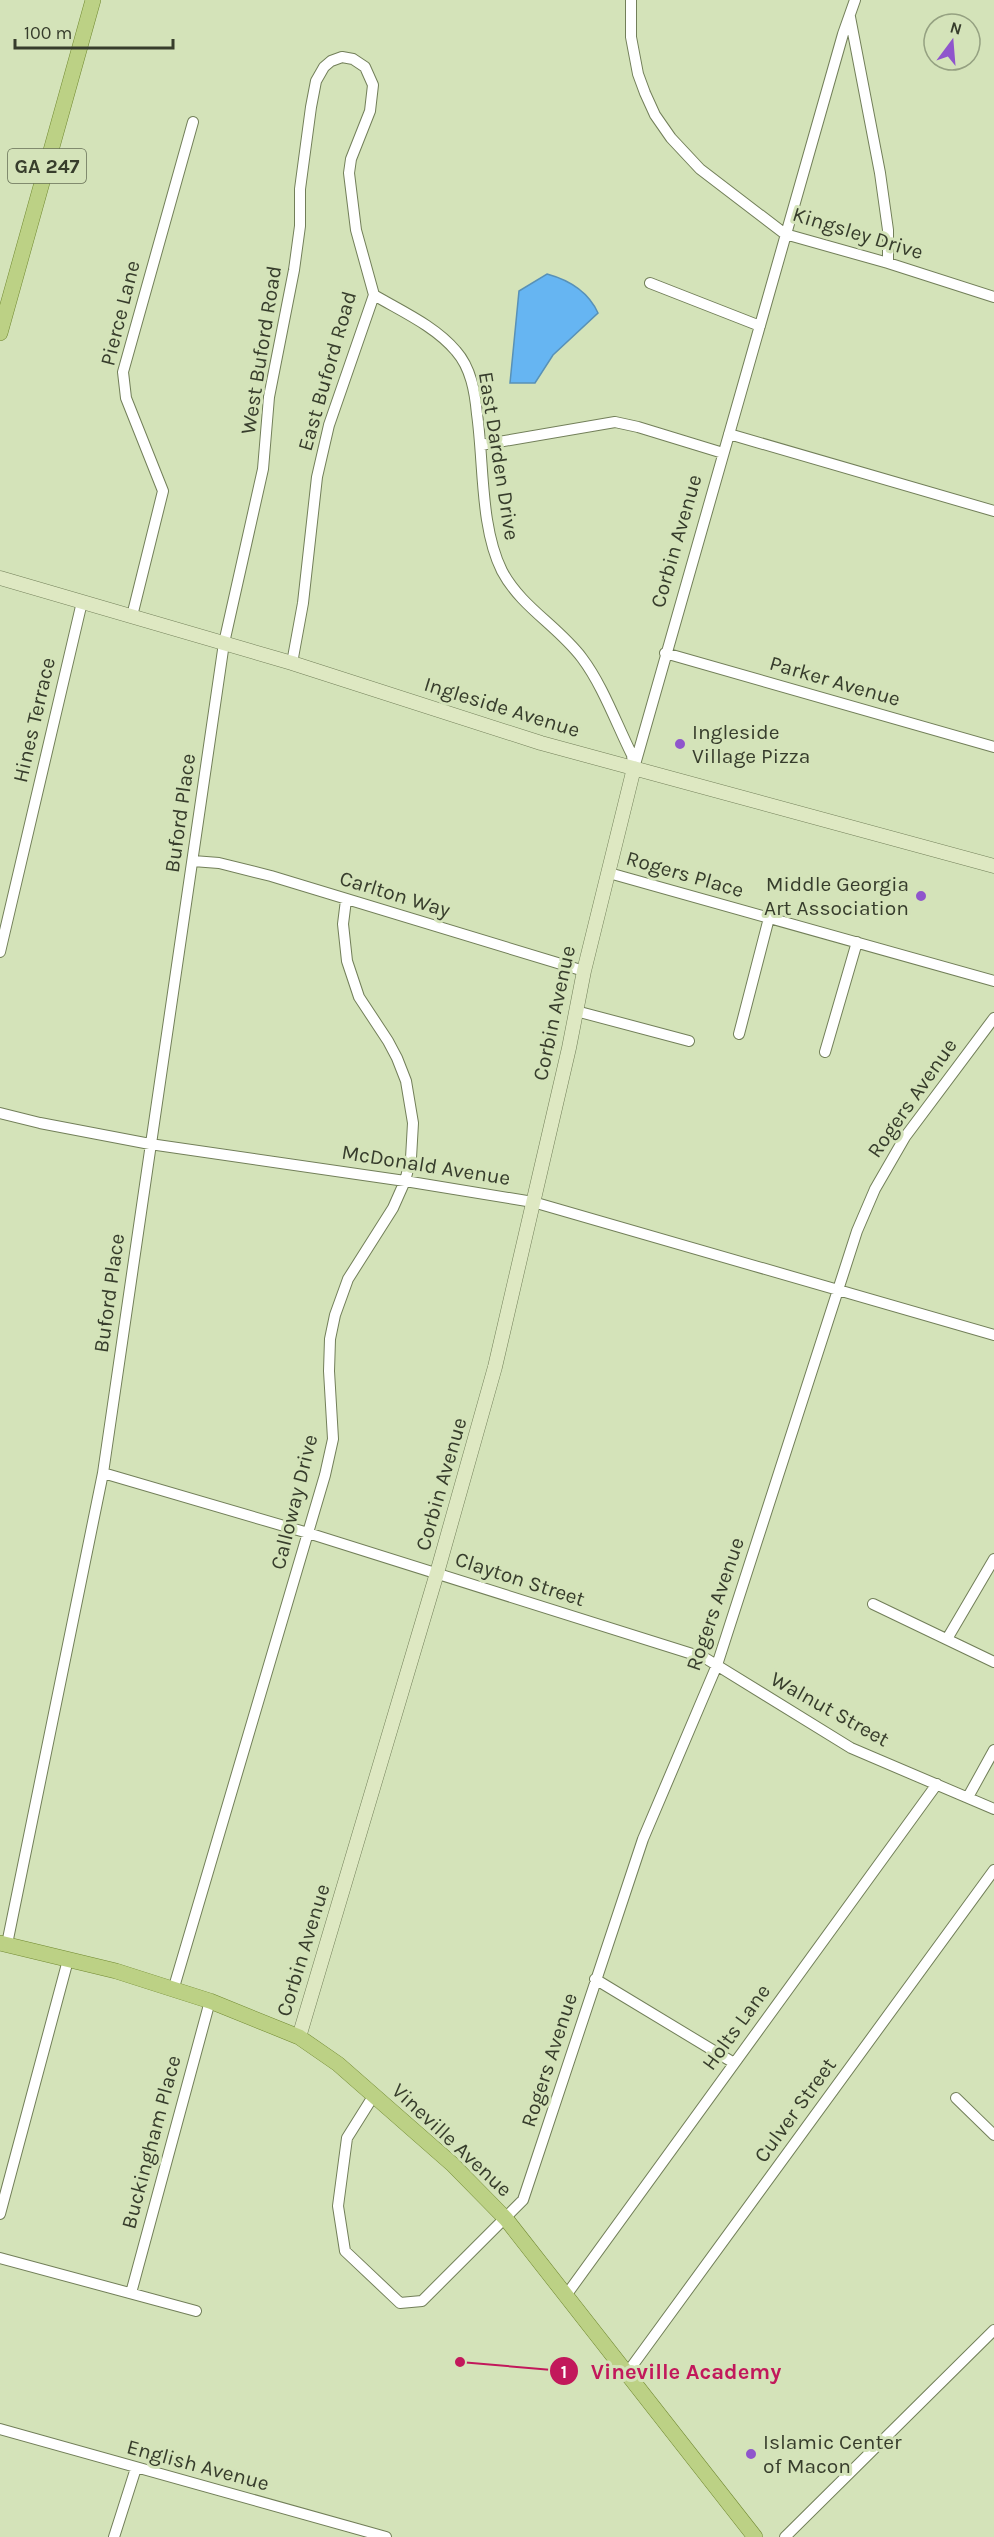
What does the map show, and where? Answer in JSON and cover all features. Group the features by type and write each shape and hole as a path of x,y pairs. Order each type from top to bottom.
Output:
{"main road":[{"name":"GA 247","path":"0,333 93,0"},
{"name":"Vineville Avenue","path":"4,1944 174,1988 299,2037 338,2064 452,2164 506,2219 755,2537"}],"street":[{"name":"Kingsley Drive","path":"631,0 631,37 638,74 655,115 671,138 700,169 785,234 888,263 994,297"},
{"name":"Corbin Avenue","path":"299,2037 437,1574 495,1367 584,971 634,768 839,45 855,0"},
{"path":"850,17 880,173 888,230 888,263"},
{"name":"East Buford Road","path":"292,663 303,603 319,466 329,425 374,294 356,230 349,173 351,159 370,111 373,85 365,67 353,59 342,57 327,64"},
{"name":"West Buford Road","path":"224,643 263,469 269,397 289,301 298,237 300,189 311,107 316,81 327,64"},
{"name":"Pierce Lane","path":"132,616 163,491 126,398 123,372 193,122"},
{"path":"650,283 760,326"},
{"name":"East Darden Drive","path":"374,294 435,333 456,350 466,365 473,384 482,445 487,508 495,556 517,594 581,656 632,754 634,768"},
{"path":"482,445 615,423 639,427 723,453"},
{"path":"729,434 994,511"},
{"name":"Ingleside Avenue","path":"0,578 292,663 541,743 994,866"},
{"name":"Hines Terrace","path":"0,952 82,602"},
{"name":"Buford Place","path":"4,1944 103,1473 224,643"},
{"name":"Parker Avenue","path":"666,653 994,747"},
{"name":"Carlton Way","path":"193,861 219,863 271,876 584,971"},
{"name":"Rogers Place","path":"609,873 994,981"},
{"name":"Calloway Drive","path":"174,1988 308,1533 333,1439 329,1371 330,1339 335,1315 348,1280 393,1208 405,1180 411,1158 413,1123 406,1081 388,1041 359,997 346,961 343,924 346,900"},
{"path":"739,1034 769,918"},
{"path":"825,1052 857,942"},
{"path":"576,1011 689,1041"},
{"name":"Rogers Avenue","path":"374,2095 347,2138 338,2206 345,2252 400,2303 422,2301 523,2200 643,1839 717,1665 857,1231 893,1155 920,1115 994,1018"},
{"name":"McDonald Avenue","path":"0,1113 150,1144 405,1180 533,1202 994,1335"},
{"name":"Clayton Street","path":"103,1473 308,1533 705,1658 717,1665"},
{"path":"947,1638 994,1559"},
{"path":"873,1604 994,1662"},
{"name":"Walnut Street","path":"717,1665 841,1743 994,1809"},
{"path":"968,1797 994,1750"},
{"name":"Holts Lane","path":"567,2294 937,1784"},
{"name":"Culver Street","path":"627,2373 994,1870"},
{"path":"0,2214 68,1960"},
{"path":"595,1979 735,2063"},
{"name":"Buckingham Place","path":"131,2294 210,2001"},
{"path":"956,2098 994,2135"},
{"path":"0,2258 196,2311"},
{"path":"785,2537 994,2330"},
{"name":"English Avenue","path":"0,2429 386,2537"},
{"path":"114,2537 136,2468"}],"water":[{"path":"547,274 577,288 589,298 598,313 553,355 535,383 510,383 519,291"}],"place":[{"name":"Ingleside Village Pizza","path":"680,744"},
{"name":"Middle Georgia Art Association","path":"921,896"},
{"name":"Vineville Academy","path":"460,2362"},
{"name":"Islamic Center of Macon","path":"751,2454"}]}
